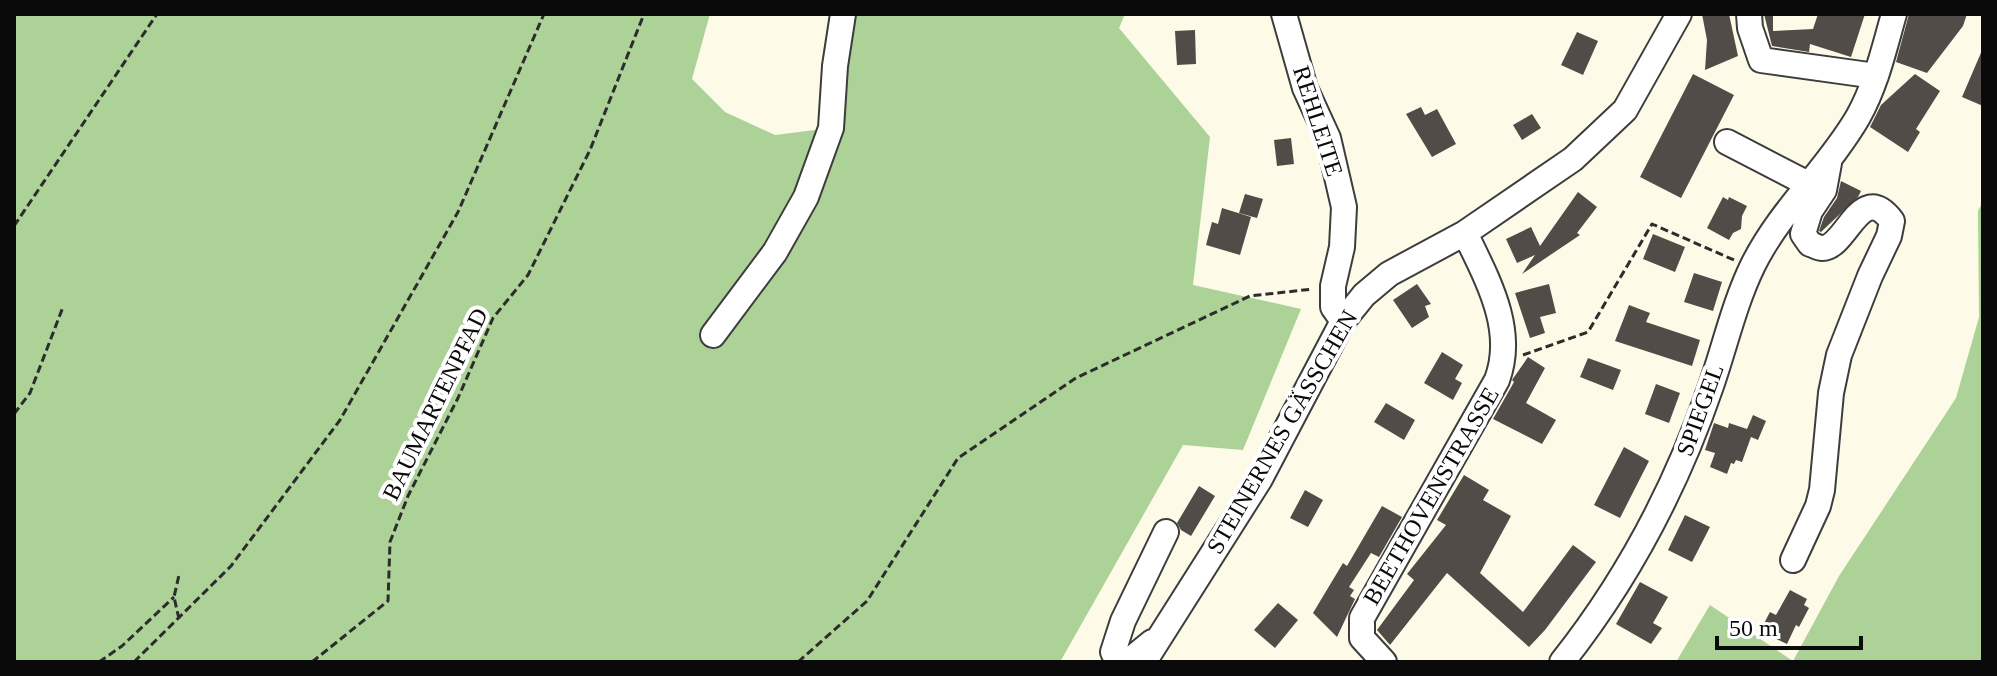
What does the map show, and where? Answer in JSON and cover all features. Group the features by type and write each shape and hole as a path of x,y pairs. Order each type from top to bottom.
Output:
{"street":[{"path":"713,335 775,252 806,197 831,128 835,66 843,14"},
{"name":"REHLEITE","path":"1284,14 1305,88 1328,138 1344,207 1342,247 1333,286 1333,307 1343,321"},
{"name":"STEINERNES GÄSSCHEN","path":"1144,662 1260,479 1343,321 1364,295 1389,274 1465,233 1573,159 1625,110 1679,14"},
{"path":"1749,14 1750,28 1761,60 1876,76"},
{"name":"SPIEGEL","path":"1562,662 1602,609 1670,489 1711,386 1737,303 1752,267 1769,234 1831,157 1858,116 1876,76 1894,14"},
{"path":"1727,142 1808,184"},
{"name":"SPIEGEL","path":"1793,560 1818,506 1822,490 1831,393 1839,355 1889,236 1892,221 1878,209 1865,210 1831,245 1822,248 1810,244 1803,234 1805,224 1824,190 1831,157"},
{"name":"BEETHOVENSTRASSE","path":"1384,662 1362,638 1362,618 1497,380 1504,362 1505,348 1494,292 1465,233"},
{"path":"1160,636 1130,660 1117,659 1113,652 1123,621 1166,532"}],"path":[{"path":"14,226 157,14"},
{"path":"134,662 231,566 340,420 458,212 544,14"},
{"name":"BAUMARTENPFAD","path":"312,662 388,601 390,542 408,496 458,398 493,318 528,275 584,164 644,14"},
{"path":"1504,362 1588,332 1652,224 1752,267"},
{"path":"798,662 867,601 958,458 1076,378 1250,296 1333,286"},
{"path":"14,414 30,393 63,307"},
{"path":"179,575 174,597 179,619"},
{"path":"99,662 122,646 174,597"}],"green space":[{"path":"14,14 710,14 692,79 725,112 775,135 831,128 843,14 1125,14 1119,28 1210,137 1193,285 1301,309 1243,450 1183,445 1060,662 14,662"},
{"path":"1983,201 1983,662 1676,662 1710,605 1793,661 1839,576 1956,398 1979,317 1978,211"}],"building":[{"path":"1702,14 1729,14 1738,56 1705,70 1707,40"},
{"path":"1764,14 1773,14 1773,31 1813,29 1818,14 1865,14 1851,57 1810,44 1809,52 1772,46"},
{"path":"1909,14 1967,14 1963,26 1927,73 1896,62"},
{"path":"1195,30 1196,64 1177,65 1175,31"},
{"path":"1577,32 1598,41 1583,75 1561,65"},
{"path":"1983,48 1983,106 1962,97"},
{"path":"1693,74 1734,95 1681,198 1640,177"},
{"path":"1915,74 1940,91 1916,129 1920,132 1908,152 1870,127 1881,105"},
{"path":"1421,107 1425,115 1437,109 1456,144 1432,157 1406,114"},
{"path":"1532,114 1541,128 1522,140 1513,125"},
{"path":"1291,138 1294,164 1277,166 1274,140"},
{"path":"1841,181 1861,191 1821,232 1824,217 1837,198"},
{"path":"1578,192 1597,207 1577,233 1580,235 1522,274 1535,255 1517,263 1506,239 1531,227 1540,246"},
{"path":"1245,194 1263,199 1257,218 1239,213"},
{"path":"1723,197 1747,206 1741,229 1733,233 1729,240 1707,228"},
{"path":"1222,208 1251,217 1240,255 1206,245 1212,222 1218,224"},
{"path":"1653,234 1685,247 1675,272 1643,259"},
{"path":"1694,273 1722,282 1713,311 1684,302"},
{"path":"1417,284 1431,304 1425,306 1429,317 1412,328 1393,300"},
{"path":"1549,284 1556,313 1540,317 1545,333 1530,338 1515,293"},
{"path":"1629,305 1650,313 1646,322 1700,340 1692,366 1615,341"},
{"path":"1442,352 1463,365 1455,379 1462,383 1453,400 1424,383"},
{"path":"1528,357 1545,368 1526,403 1556,420 1542,444 1493,419 1514,382 1512,380"},
{"path":"1588,358 1621,370 1613,390 1580,377"},
{"path":"1656,384 1680,393 1669,423 1645,414"},
{"path":"1386,403 1415,420 1404,440 1374,422"},
{"path":"1753,415 1766,421 1758,440 1751,437 1742,462 1736,460 1734,464 1731,463 1727,474 1710,467 1715,453 1705,450 1714,423 1728,428 1729,423 1747,429"},
{"path":"1624,447 1649,461 1620,518 1594,505"},
{"path":"1464,475 1489,490 1483,500 1511,516 1480,573 1523,612 1573,545 1596,562 1529,647 1447,573 1390,645 1377,630 1414,580 1407,574 1446,525 1437,520"},
{"path":"1199,486 1215,496 1191,536 1181,530 1177,523"},
{"path":"1305,490 1323,500 1308,527 1290,518"},
{"path":"1382,506 1402,517 1379,557 1371,553 1349,587 1354,590 1350,596 1355,599 1337,637 1313,613 1343,563 1347,566"},
{"path":"1685,515 1710,527 1692,562 1668,550"},
{"path":"1640,582 1668,597 1653,623 1662,628 1651,644 1616,624"},
{"path":"1790,590 1807,599 1804,605 1809,608 1787,644 1760,631 1770,612 1776,615"},
{"path":"1278,603 1298,620 1275,648 1254,630"}]}
